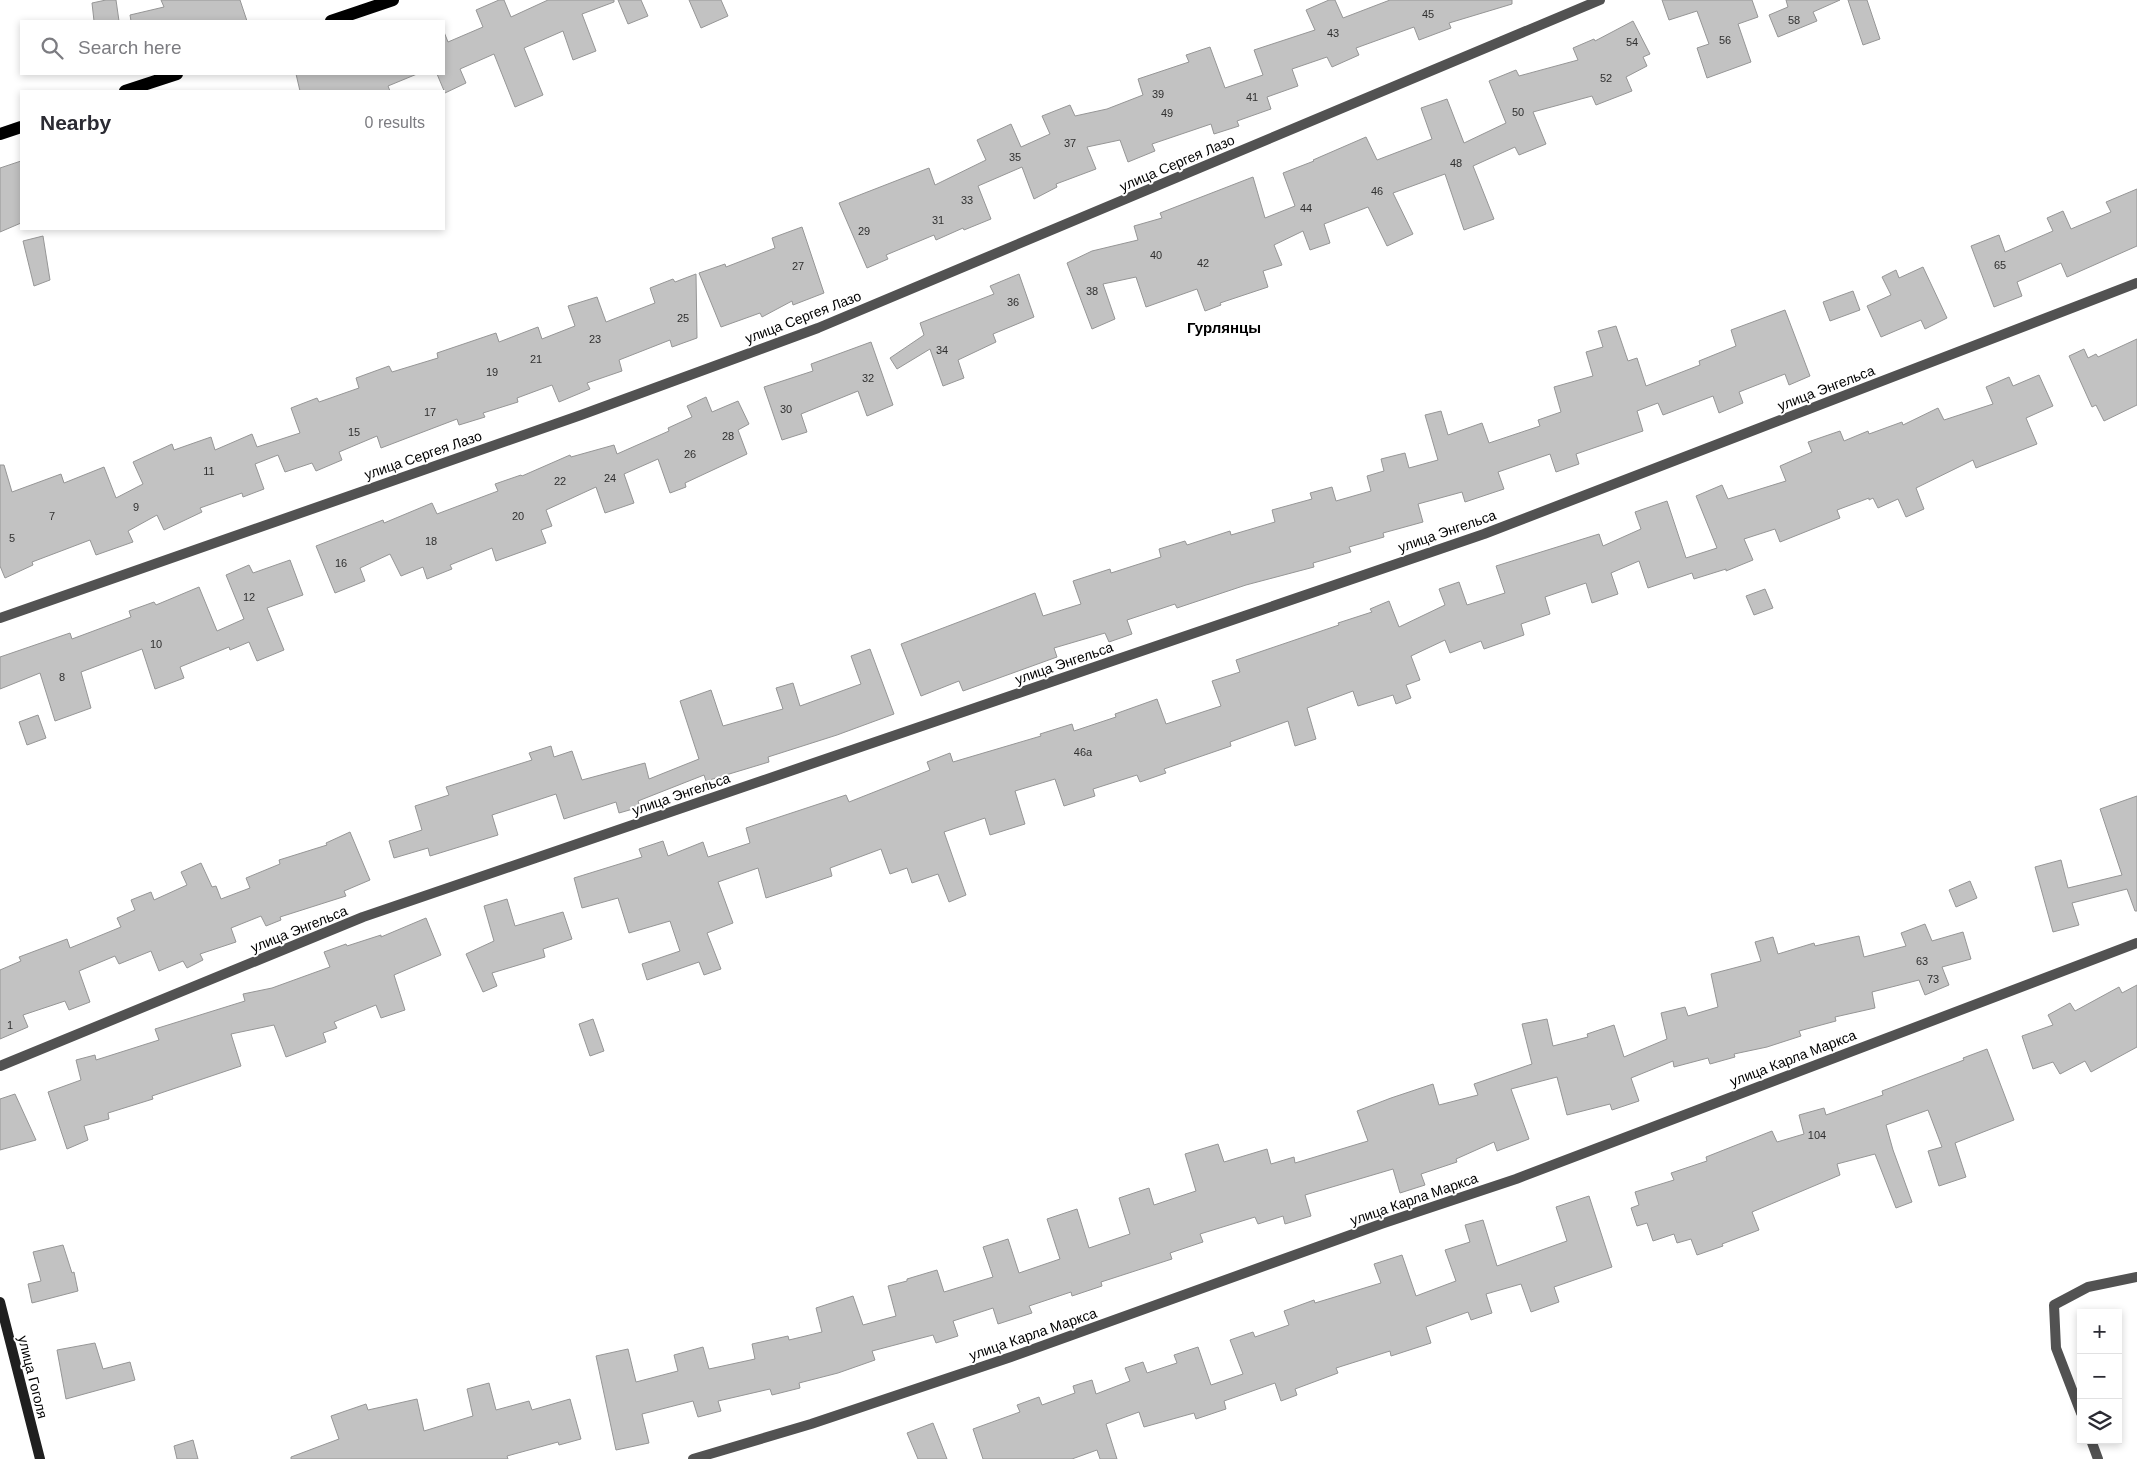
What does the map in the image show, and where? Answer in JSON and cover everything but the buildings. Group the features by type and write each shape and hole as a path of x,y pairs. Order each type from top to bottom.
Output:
{"main road":[{"path":"334,20 393,0"},
{"path":"128,90 174,75"},
{"path":"0,134 20,126"},
{"name":"улица Гоголя","path":"0,1302 40,1459"}],"street":[{"name":"улица Сергея Лазо","path":"0,618 581,415 818,328 1600,0"},
{"name":"улица Энгельса","path":"0,1066 363,917 1484,534 2137,283"},
{"name":"улица Карла Маркса","path":"693,1459 811,1424 1002,1360 1381,1224 1516,1179 2137,943"},
{"path":"2077,1403 2056,1348 2054,1305 2088,1287 2137,1277"},
{"path":"2092,1444 2098,1459"}],"district":[{"name":"Гурлянцы","path":"1224,327"}]}
